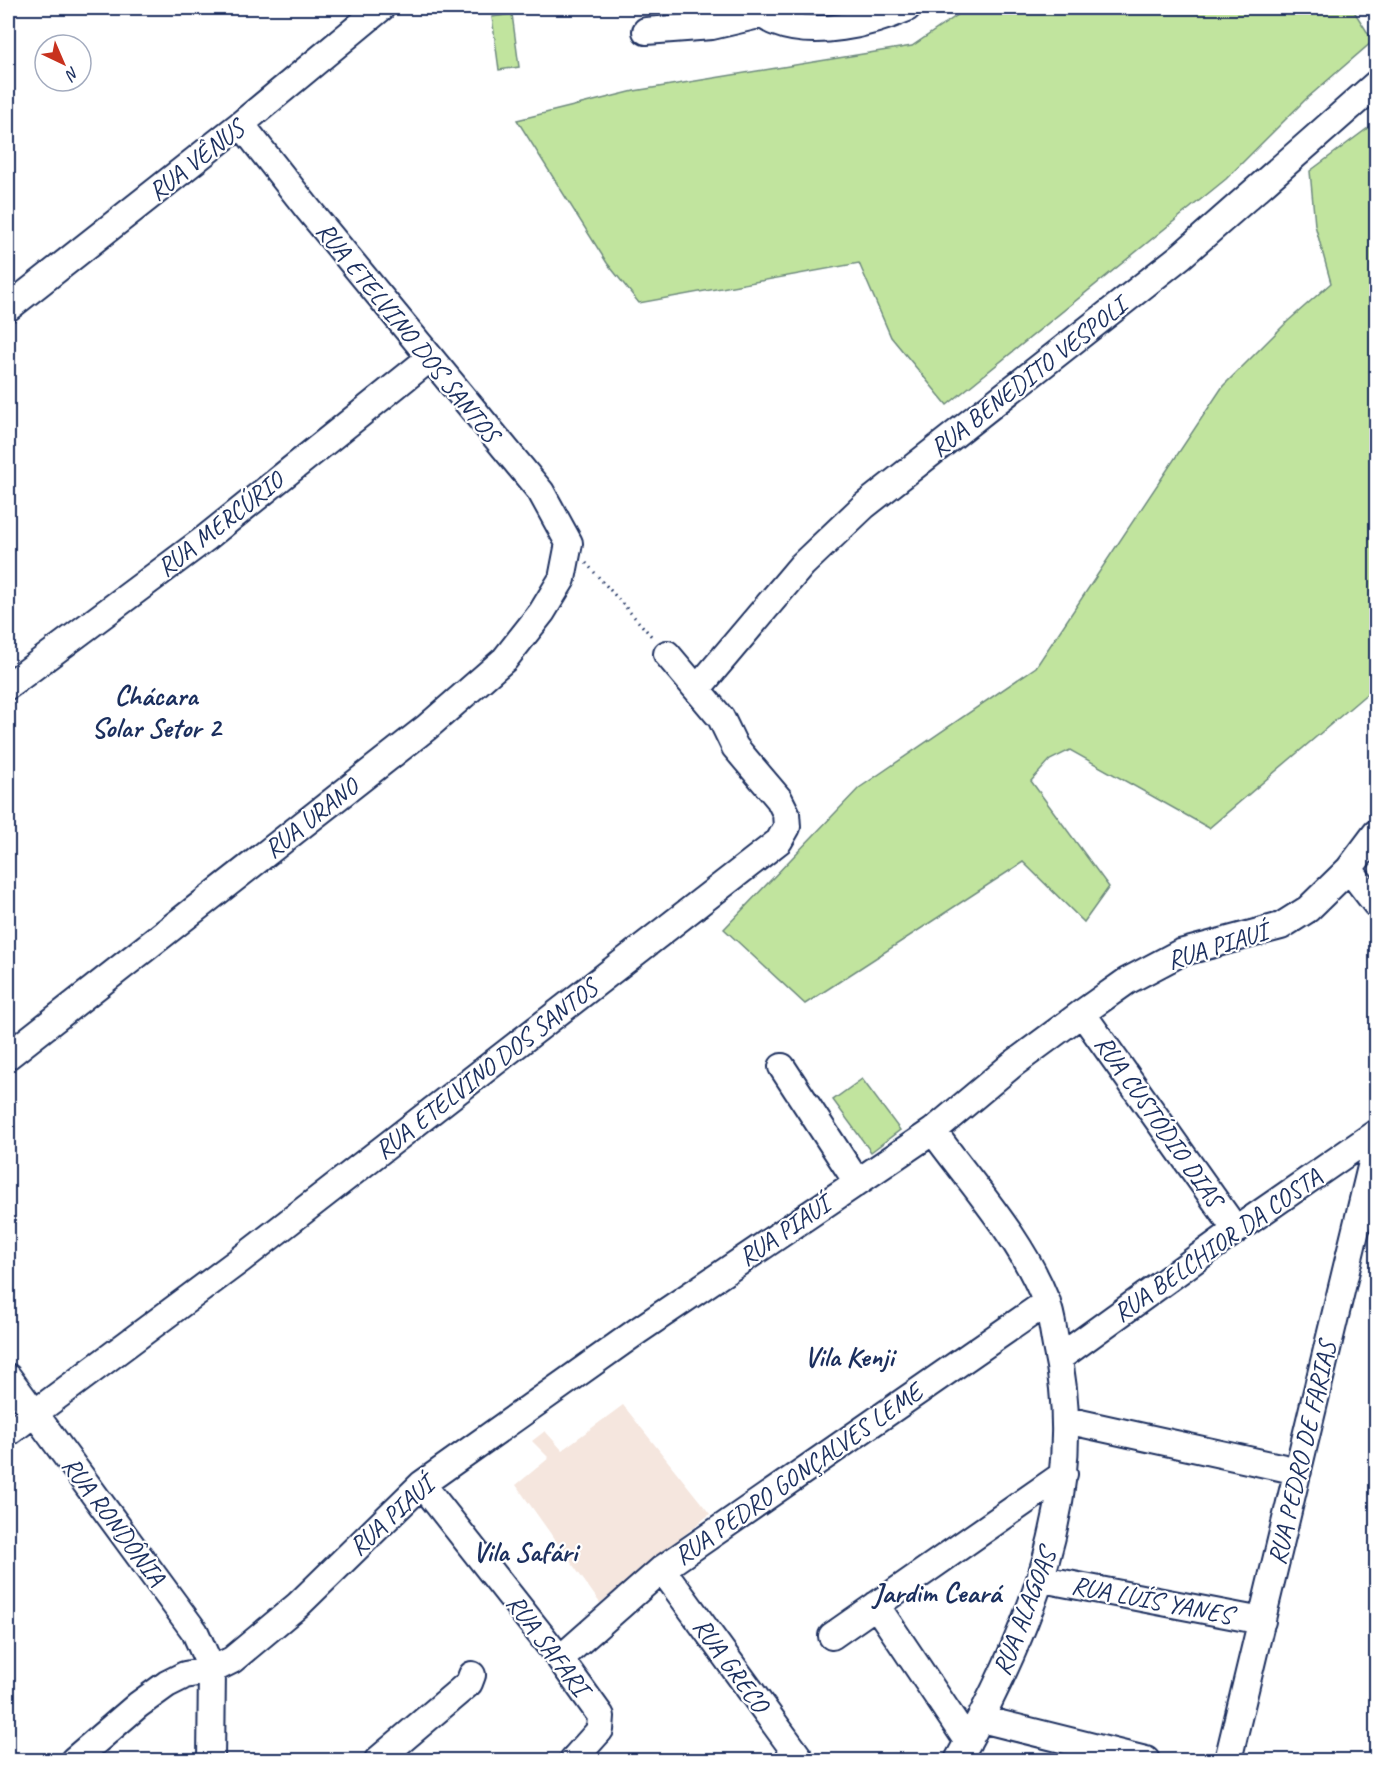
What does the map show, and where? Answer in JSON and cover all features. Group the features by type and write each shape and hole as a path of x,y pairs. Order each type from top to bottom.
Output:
{"street":[{"name":"RUA VÊNUS","path":"8,309 241,124 381,8"},
{"path":"646,31 712,26 757,11 775,22 791,17 803,29 844,26 887,16 907,8"},
{"name":"RUA BENEDITO VESPOLI","path":"698,688 802,565 864,506 1181,256 1377,84"},
{"name":"RUA ETELVINO DOS SANTOS","path":"241,124 541,492 569,543"},
{"name":"RUA MERCÚRIO","path":"8,686 206,538 430,358"},
{"name":"RUA URANO","path":"8,1056 426,728 505,659 542,612 562,579 569,543"},
{"name":"RUA ETELVINO DOS SANTOS","path":"8,1433 240,1260 779,841 787,827 782,806 735,747 722,718 667,654"},
{"name":"RUA PIAUÍ","path":"74,1761 138,1705 167,1684 185,1675 212,1670 232,1660 298,1605 422,1484 639,1330 933,1131 1013,1064 1082,1013 1127,981 1180,953 1281,926 1308,909 1349,869 1377,833"},
{"path":"1349,869 1377,904"},
{"name":"RUA CUSTÓDIO DIAS","path":"1082,1013 1236,1230"},
{"path":"782,1067 857,1182"},
{"name":"RUA ALAGOAS","path":"933,1131 1024,1257 1047,1302 1059,1358 1066,1420 1064,1473 1042,1579 981,1719 963,1751"},
{"name":"RUA BELCHIOR DA COSTA","path":"1059,1358 1236,1230 1377,1133"},
{"name":"RUA PEDRO DE FARIAS","path":"1228,1761 1377,1146"},
{"name":"RUA PEDRO GONÇALVES LEME","path":"560,1659 662,1569 1047,1302"},
{"name":"RUA RONDÔNIA","path":"8,1377 186,1618 204,1649 212,1670"},
{"path":"1066,1420 1298,1471"},
{"path":"832,1636 1064,1473"},
{"name":"RUA SAFARI","path":"422,1484 598,1710 602,1724 594,1739 573,1761"},
{"name":"RUA GRECO","path":"662,1569 801,1761"},
{"name":"RUA LUÍS YANES","path":"1042,1579 1262,1621"},
{"path":"876,1605 963,1751"},
{"path":"211,1761 212,1670"},
{"path":"378,1761 469,1683 472,1675"},
{"path":"981,1719 1146,1761"}],"path":[{"path":"569,543 667,654"}],"shaded area":[{"path":"623,1405 710,1514 600,1603 516,1485 549,1458 532,1441 545,1431 562,1450"}],"green space":[{"path":"968,8 1352,8 1373,41 1306,99 1226,179 947,405 891,337 859,263 639,303 607,263 517,120 634,91 912,46"},
{"path":"512,14 519,67 499,70 492,17"},
{"path":"1376,122 1376,686 1209,828 1070,750 1050,760 1031,781 1109,887 1084,922 1023,862 805,1004 724,929 859,788 1036,667 1223,386 1288,321 1331,283 1315,225 1310,171"},
{"path":"862,1079 900,1130 871,1152 833,1100"}],"district":[{"name":"Chácara Solar Setor 2","path":"156,711"},
{"name":"Vila Kenji","path":"849,1356"},
{"name":"Vila Safári","path":"525,1551"},
{"name":"Jardim Ceará","path":"937,1592"}]}
